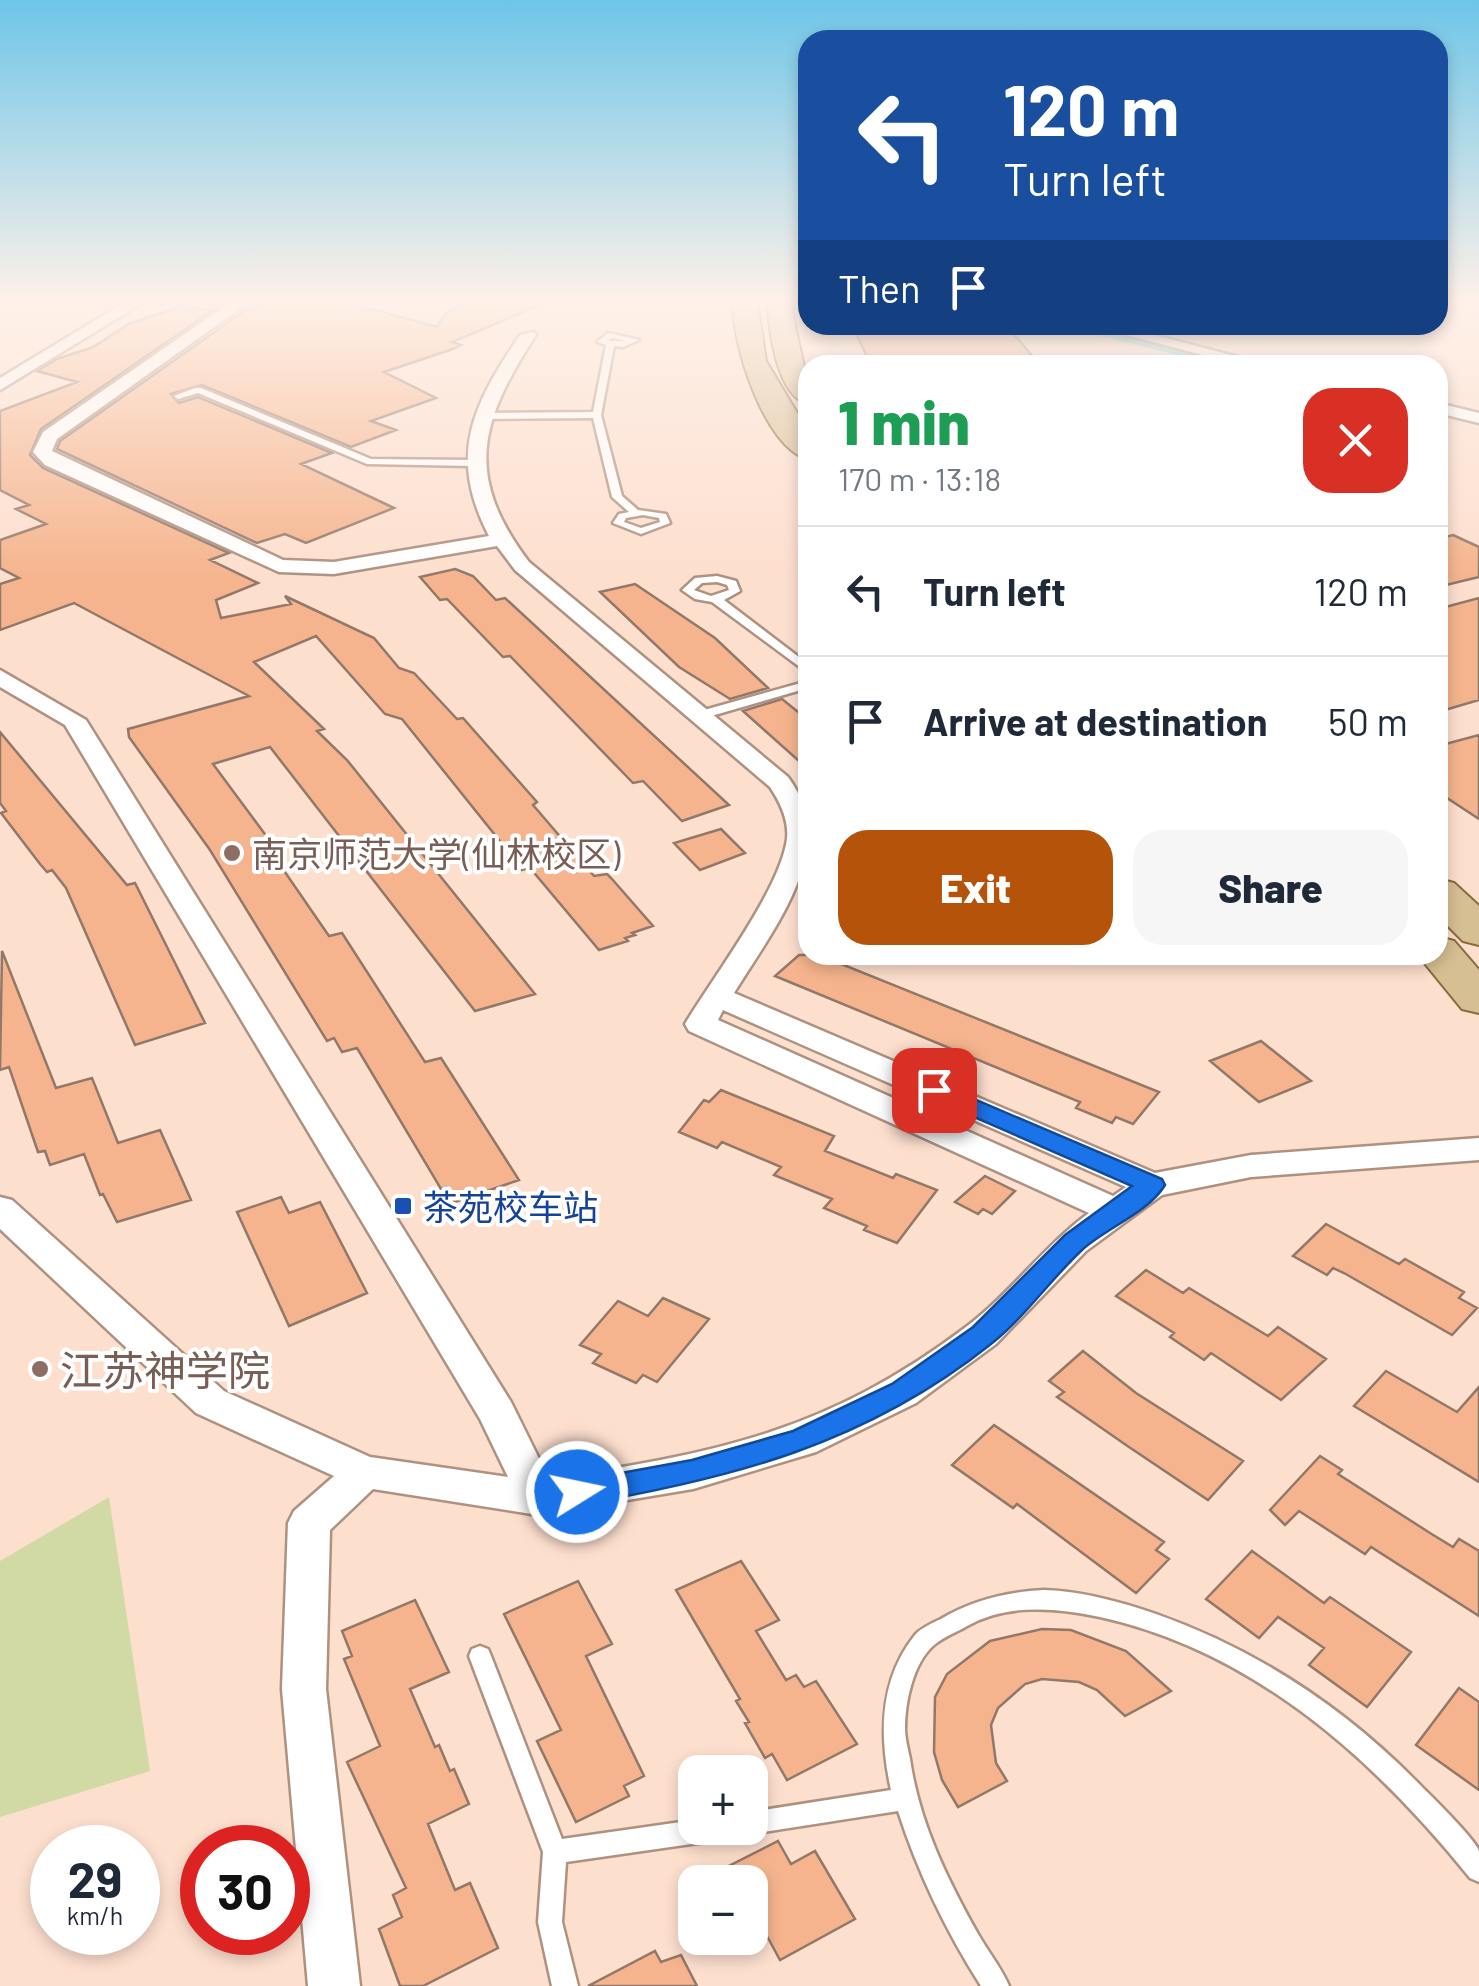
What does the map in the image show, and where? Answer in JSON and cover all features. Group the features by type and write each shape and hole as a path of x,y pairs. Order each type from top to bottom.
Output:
{"main road":[{"path":"768,393 798,436"},
{"path":"1448,902 1479,931"},
{"path":"1448,963 1479,999"}],"street":[{"path":"111,393 49,436 42,452 52,461 279,566 334,568 500,540"},
{"path":"492,393 481,416 472,463 477,498 500,540 522,566 780,782 798,821"},
{"path":"1448,410 1479,418"},
{"path":"0,677 74,720 497,1413 538,1498"},
{"path":"798,846 790,873 700,1024 1116,1212"},
{"path":"716,996 1152,1185"},
{"path":"0,1209 210,1402 365,1472 538,1498 711,1468 802,1441 902,1392 984,1334 1074,1242 1152,1185 1252,1166 1479,1148"},
{"path":"334,1986 304,1689 309,1523 365,1472"}],"lane":[{"path":"178,396 189,393"},
{"path":"204,393 370,462 472,463"},
{"path":"601,393 597,415 617,497 634,512"},
{"path":"481,416 597,415"},
{"path":"715,599 798,662"},
{"path":"701,716 798,687"},
{"path":"996,1986 943,1902 921,1852 906,1799 894,1709 898,1684 923,1641 942,1626 998,1604 1066,1601 1180,1634 1278,1684 1382,1763 1415,1794 1479,1870"},
{"path":"480,1656 555,1852 550,1922 565,1986"},
{"path":"768,1820 906,1799"},
{"path":"555,1852 678,1834"}],"green space":[{"path":"109,1497 150,1771 0,1817 0,1561"}],"building":[{"path":"49,393 93,393 41,429 30,455 43,468 229,553 210,560 258,583 216,600 221,618 291,604 285,596 374,638 399,668 414,673 457,719 463,718 537,802 533,805 594,876 607,874 653,926 632,933 635,935 625,938 628,941 599,950 530,868 517,871 494,841 499,840 402,719 385,714 316,636 254,662 324,729 317,731 347,760 535,994 475,1011 270,747 213,764 284,860 278,862 329,936 342,933 425,1062 441,1058 519,1180 455,1202 446,1187 441,1189 357,1048 342,1052 334,1038 327,1041 210,850 129,737 128,729 249,696 74,603 0,630 0,584 19,578 0,568 0,540 46,524 16,509 29,505 0,490 0,411"},
{"path":"128,393 176,393 171,394 179,403 198,397 332,453 301,464 394,508 306,543 285,534 257,543 57,449 60,441"},
{"path":"220,393 425,393 436,398 371,421 396,430 351,447"},
{"path":"1448,536 1479,547 1479,577 1448,585"},
{"path":"455,569 473,576 496,600 505,598 729,805 682,821 643,781 633,783 510,656 503,657 420,577"},
{"path":"635,584 715,638 768,688 730,699 679,667 600,592"},
{"path":"1479,598 1479,700 1448,709 1448,606"},
{"path":"782,699 798,712 798,760 743,711"},
{"path":"0,732 127,885 135,883 205,1023 135,1045 66,888 52,870 47,872 40,864 1,813 6,811 0,803"},
{"path":"1479,735 1479,819 1448,799 1448,743"},
{"path":"721,829 745,853 700,870 674,843"},
{"path":"2,951 56,1088 92,1078 118,1143 160,1130 191,1200 117,1222 103,1194 100,1195 84,1154 50,1165 45,1151 38,1152 9,1067 0,1070"},
{"path":"798,956 798,965 844,965 1159,1092 1133,1124 1116,1117 1112,1123 1076,1108 1080,1102 775,976"},
{"path":"1261,1041 1311,1081 1259,1102 1210,1061"},
{"path":"721,1090 834,1136 825,1151 893,1178 896,1174 937,1190 897,1243 864,1230 867,1226 824,1208 832,1199 774,1175 781,1167 722,1142 717,1148 679,1132 704,1100 709,1102"},
{"path":"985,1176 1015,1191 992,1214 983,1209 978,1214 955,1202"},
{"path":"281,1197 289,1213 320,1202 367,1293 289,1326 237,1212"},
{"path":"1326,1224 1399,1264 1405,1259 1464,1292 1459,1298 1477,1308 1452,1335 1344,1273 1333,1268 1327,1275 1293,1256"},
{"path":"1146,1270 1183,1293 1189,1288 1268,1336 1278,1327 1326,1359 1281,1400 1211,1353 1204,1360 1170,1337 1174,1333 1116,1296"},
{"path":"663,1298 709,1319 657,1382 643,1375 636,1383 593,1363 601,1354 580,1345 618,1301 648,1316"},
{"path":"1083,1351 1136,1393 1243,1461 1208,1500 1057,1397 1064,1392 1049,1381"},
{"path":"1386,1371 1457,1412 1479,1387 1479,1482 1354,1406"},
{"path":"994,1425 1164,1542 1156,1550 1169,1559 1136,1593 1017,1504 1013,1508 952,1465"},
{"path":"1320,1456 1342,1470 1338,1474 1453,1547 1459,1539 1479,1551 1479,1616 1371,1547 1365,1554 1299,1511 1285,1525 1270,1510"},
{"path":"1252,1551 1324,1603 1330,1597 1411,1652 1367,1707 1309,1665 1324,1648 1278,1617 1259,1638 1206,1599"},
{"path":"741,1561 779,1620 756,1631 786,1680 796,1675 804,1687 816,1681 857,1744 787,1780 772,1754 763,1755 745,1723 749,1722 736,1701 740,1699 676,1590"},
{"path":"578,1581 612,1644 586,1656 644,1776 624,1786 629,1796 576,1822 537,1741 561,1730 504,1614"},
{"path":"415,1600 449,1672 410,1689 435,1747 439,1745 450,1771 454,1769 469,1804 428,1824 455,1890 470,1883 498,1948 423,1986 400,1986 379,1929 402,1917 393,1895 406,1888 347,1762 380,1746 344,1659 352,1656 342,1631"},
{"path":"1042,1629 1071,1630 1126,1651 1171,1691 1125,1716 1097,1690 1079,1682 1042,1679 1025,1684 998,1708 991,1725 996,1763 1007,1781 958,1807 942,1780 934,1752 935,1697 947,1674 990,1641"},
{"path":"1459,1688 1479,1702 1479,1790 1416,1745"},
{"path":"778,1841 791,1864 815,1851 855,1919 780,1960 768,1938 768,1865 731,1865"},
{"path":"655,1951 661,1962 681,1955 697,1986 588,1986"}],"place":[{"name":"南京师范大学(仙林校区)","path":"232,853"},
{"name":"茶苑校车站","path":"403,1206"},
{"name":"江苏神学院","path":"40,1369"}],"route":[{"path":"577,1492 692,1473 802,1441 902,1392 984,1334 1074,1242 1152,1185 934,1090"}]}
